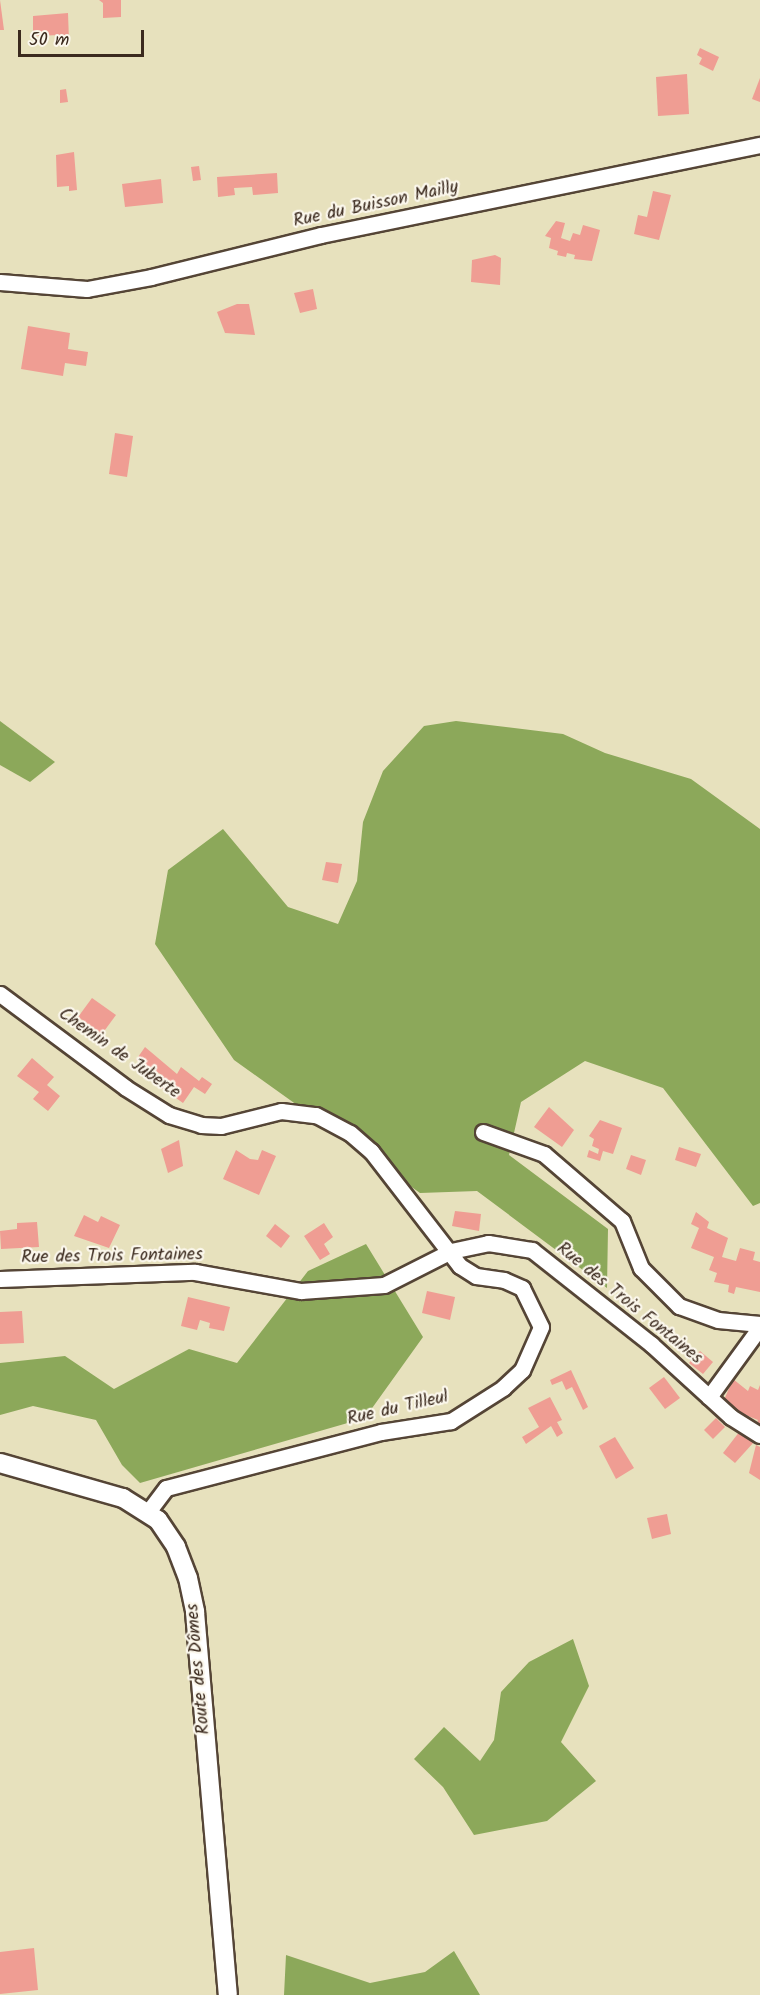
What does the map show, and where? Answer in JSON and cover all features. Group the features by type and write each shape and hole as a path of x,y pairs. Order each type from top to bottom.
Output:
{"street":[{"name":"Rue du Buisson Mailly","path":"0,282 87,289 151,277 321,235 760,145"},
{"name":"Chemin de Juberte","path":"0,994 126,1088 169,1115 201,1125 221,1126 281,1112 316,1115 350,1133 371,1151 451,1251"},
{"path":"483,1132 544,1154 622,1221 641,1268 679,1306 718,1320 760,1325 709,1397"},
{"name":"Rue des Trois Fontaines","path":"0,1279 195,1272 301,1291 384,1285 451,1251 488,1243 532,1250 651,1344 709,1397 760,1436"},
{"name":"Rue du Tilleul","path":"147,1513 166,1488 381,1432 451,1421 503,1388 522,1370 536,1345 541,1328 536,1312 522,1288 504,1280 476,1276 460,1266 451,1251"},
{"name":"Route des Dômes","path":"0,1463 123,1498 158,1520 176,1547 188,1578 195,1612 228,1995"}],"green space":[{"path":"0,721 55,762 30,782 0,765"},
{"path":"456,721 563,734 605,753 691,779 760,829 760,1203 753,1206 663,1088 585,1061 521,1102 509,1155 608,1229 607,1288 477,1191 420,1193 234,1060 155,944 168,870 223,829 288,907 338,924 357,881 363,822 383,771 424,726"},
{"path":"366,1244 423,1337 365,1418 140,1483 122,1465 96,1420 33,1406 0,1415 0,1363 65,1356 114,1389 189,1349 237,1363 308,1271"},
{"path":"573,1639 589,1686 561,1742 596,1781 547,1821 474,1835 443,1787 414,1759 444,1727 480,1761 494,1740 501,1692 529,1662"},
{"path":"454,1951 480,1995 284,1995 286,1955 370,1983 425,1972"}],"building":[{"path":"0,0 4,30 0,30"},
{"path":"99,0 121,0 121,17 103,18 103,3"},
{"path":"68,13 69,41 60,41 60,35 33,36 33,16"},
{"path":"700,48 719,57 713,71 699,64 702,58 697,55"},
{"path":"687,74 689,114 658,116 656,77"},
{"path":"760,78 760,102 752,99"},
{"path":"66,89 68,102 60,103 60,90"},
{"path":"74,152 77,190 69,191 69,186 57,187 56,155"},
{"path":"199,166 201,180 193,181 191,167"},
{"path":"277,173 278,193 253,195 252,187 234,188 235,195 218,197 217,177"},
{"path":"161,179 163,203 125,207 122,184"},
{"path":"653,191 671,195 659,240 634,234 638,215 647,217"},
{"path":"556,221 565,223 561,238 570,241 573,233 580,235 583,225 600,230 592,261 574,259 575,255 567,253 566,257 557,255 558,251 549,248 551,238 545,236"},
{"path":"495,255 501,258 500,285 471,282 472,260"},
{"path":"313,289 317,309 300,313 294,293"},
{"path":"237,304 249,304 255,335 225,333 217,312"},
{"path":"28,326 70,333 68,349 88,352 86,366 65,363 63,376 21,369"},
{"path":"115,433 133,436 127,477 109,474"},
{"path":"326,862 342,864 338,883 322,880"},
{"path":"92,998 116,1015 102,1034 78,1017"},
{"path":"145,1047 177,1074 181,1067 199,1081 202,1077 212,1084 205,1094 194,1087 183,1103 156,1084 162,1075 136,1060"},
{"path":"32,1058 54,1077 47,1085 60,1096 48,1111 33,1099 39,1092 17,1076"},
{"path":"549,1107 574,1130 562,1147 534,1127"},
{"path":"600,1120 622,1128 613,1154 603,1151 600,1161 587,1157 589,1150 598,1154 599,1149 592,1146 594,1139 589,1136"},
{"path":"179,1140 183,1166 168,1173 161,1149"},
{"path":"679,1147 701,1154 696,1167 675,1160"},
{"path":"236,1150 250,1159 258,1160 262,1150 276,1156 259,1195 223,1179"},
{"path":"631,1155 646,1160 641,1175 626,1169"},
{"path":"455,1211 481,1214 479,1231 452,1226"},
{"path":"696,1212 709,1222 707,1228 728,1238 722,1257 736,1261 740,1248 755,1252 753,1260 760,1262 760,1292 736,1287 734,1294 728,1292 729,1285 714,1282 717,1273 709,1270 714,1257 691,1248 699,1228 691,1224"},
{"path":"84,1215 98,1222 101,1216 120,1225 109,1248 74,1236"},
{"path":"37,1222 39,1247 1,1249 0,1231 17,1229 17,1223"},
{"path":"324,1223 333,1237 324,1244 330,1254 320,1260 304,1236"},
{"path":"275,1224 290,1236 281,1248 266,1236"},
{"path":"427,1291 455,1297 450,1320 422,1313"},
{"path":"188,1297 230,1307 224,1331 209,1328 210,1323 200,1320 197,1330 181,1326"},
{"path":"22,1311 24,1343 0,1344 0,1312"},
{"path":"700,1351 713,1362 703,1374 689,1363"},
{"path":"571,1370 588,1407 583,1410 572,1387 566,1390 562,1381 552,1385 550,1380"},
{"path":"664,1377 680,1398 665,1409 649,1388"},
{"path":"733,1379 748,1391 750,1386 758,1390 760,1385 760,1428 756,1426 758,1420 738,1412 724,1400"},
{"path":"550,1397 562,1420 557,1422 563,1433 557,1437 551,1426 526,1444 522,1437 539,1427 528,1408"},
{"path":"716,1418 725,1427 713,1439 704,1430"},
{"path":"740,1431 754,1442 735,1463 723,1453"},
{"path":"615,1437 634,1468 616,1479 599,1446"},
{"path":"756,1445 760,1447 760,1480 749,1473"},
{"path":"667,1514 671,1534 652,1539 647,1518"},
{"path":"34,1948 38,1990 0,1994 0,1952"}]}
